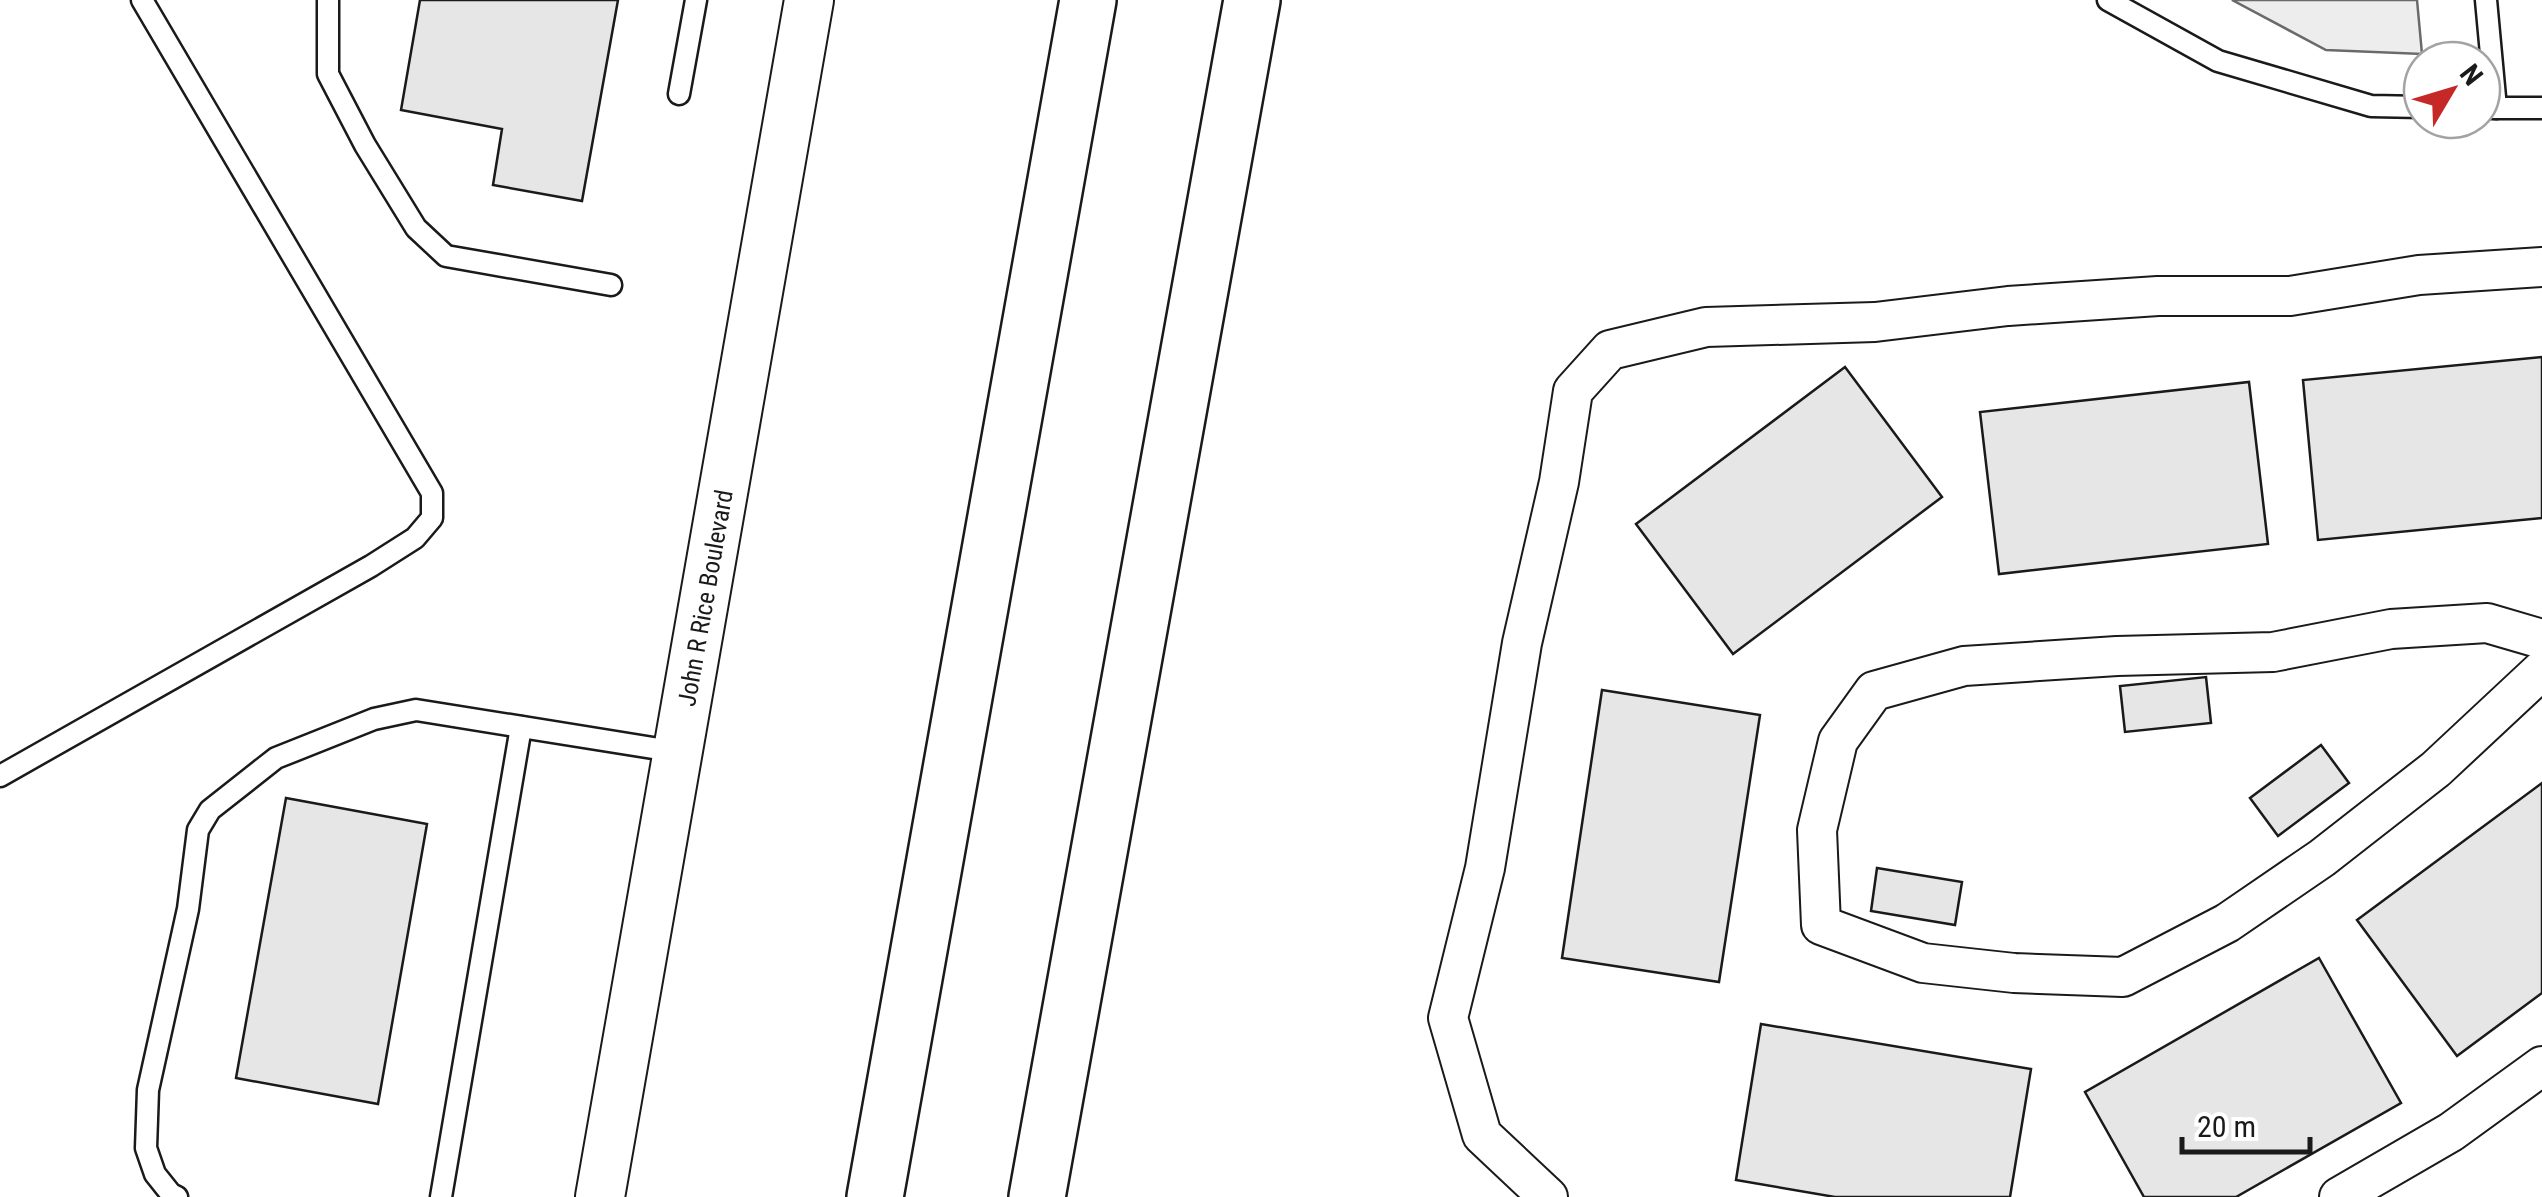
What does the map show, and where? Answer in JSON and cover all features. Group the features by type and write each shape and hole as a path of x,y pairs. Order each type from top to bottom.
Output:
{"highway":[{"path":"874,1197 1088,0"},
{"path":"1037,1197 1252,0"}],"street":[{"name":"John R Rice Boulevard","path":"600,1197 809,0"},
{"path":"1548,1197 1482,1135 1448,1018 1484,868 1522,643 1559,482 1573,390 1610,350 1706,327 1874,322 2008,306 2158,296 2290,296 2420,276 2542,266"},
{"path":"2542,640 2487,622 2392,629 2273,652 2117,656 1964,666 1874,691 1838,741 1816,830 1821,924 1923,963 2014,972 2123,976 2227,923 2322,858 2436,769 2542,670"},
{"path":"2339,1197 2451,1132 2542,1066"}],"lane":[{"path":"0,776 371,566 415,538 432,518 432,492 142,0"},
{"path":"328,0 328,74 416,228 446,256 610,285"},
{"path":"679,94 696,0"},
{"path":"2108,0 2218,61 2371,106 2402,107"},
{"path":"2486,0 2487,40"},
{"path":"2502,108 2542,108"},
{"path":"177,1197 155,1174 146,1148 148,1090 188,909 198,830 210,810 276,758 374,719 416,710 678,752"},
{"path":"441,1197 521,727"}],"shaded area":[{"path":"2232,0 2417,0 2421,40 2402,40 2402,53 2326,50"}],"building":[{"path":"420,0 618,0 582,201 493,185 502,129 401,110"},
{"path":"2542,357 2542,518 2318,540 2303,380"},
{"path":"1845,367 1942,497 1733,654 1636,524"},
{"path":"2249,382 2268,544 1999,574 1980,412"},
{"path":"2206,677 2211,723 2125,732 2120,686"},
{"path":"1602,690 1760,715 1719,982 1562,958"},
{"path":"2321,745 2349,783 2278,836 2250,798"},
{"path":"2542,783 2542,993 2457,1056 2357,920"},
{"path":"286,798 427,824 378,1104 236,1078"},
{"path":"1877,868 1962,882 1955,925 1871,911"},
{"path":"2319,958 2401,1103 2236,1197 2144,1197 2085,1092"},
{"path":"1761,1024 2031,1069 2010,1197 1835,1197 1736,1180"}]}
